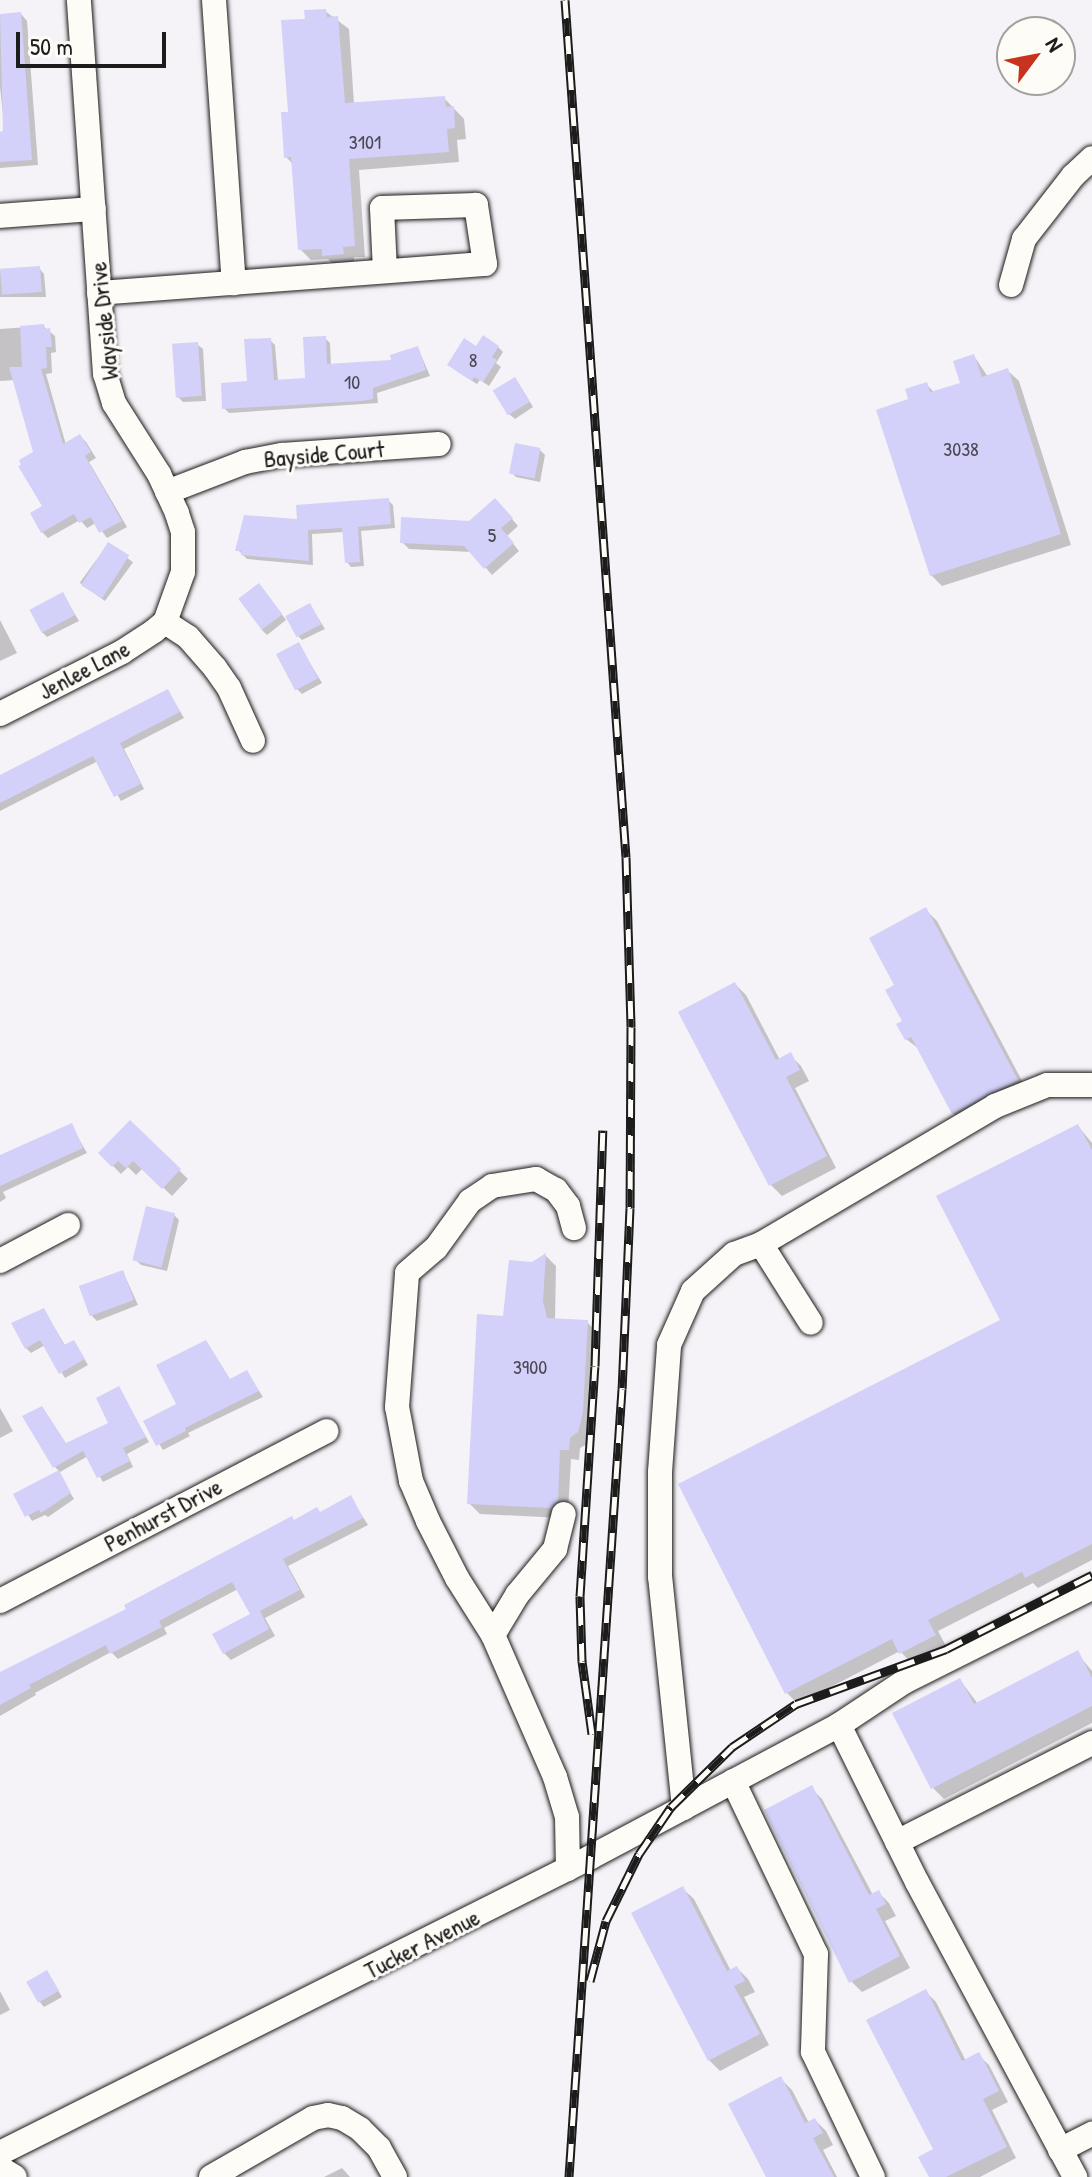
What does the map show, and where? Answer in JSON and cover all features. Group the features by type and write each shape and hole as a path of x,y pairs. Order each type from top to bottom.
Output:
{"street":[{"name":"Wayside Drive","path":"79,0 105,374 114,403 167,492 180,522 185,553 183,572 165,622"},
{"path":"214,0 234,283"},
{"path":"1011,285 1024,239 1073,176 1092,158"},
{"path":"99,293 485,264 476,205 382,208 385,271"},
{"path":"0,216 94,209"},
{"name":"Bayside Court","path":"167,492 245,462 282,455 439,444"},
{"path":"165,622 188,637 215,668 253,741"},
{"name":"Jenlee Lane","path":"0,714 122,652 165,622"},
{"path":"684,1808 660,1577 660,1472 669,1345 693,1291 734,1254 761,1244 995,1106 1047,1085 1092,1085"},
{"path":"568,1869 563,1800 493,1635 457,1578 411,1481 397,1407 407,1273 436,1248 470,1201 492,1186 517,1179 536,1179 556,1190 568,1206 574,1228"},
{"path":"0,1261 68,1225"},
{"path":"761,1244 811,1323"},
{"name":"Penhurst Drive","path":"0,1601 326,1431"},
{"path":"493,1635 517,1595 555,1549 564,1514"},
{"name":"Tucker Avenue","path":"0,2153 568,1869 839,1725 904,1682 1092,1588"},
{"path":"839,1725 897,1842 1075,2177"},
{"path":"897,1842 1092,1743"},
{"path":"733,1781 816,1954 813,2052 873,2177"},
{"path":"211,2177 313,2118 328,2115 342,2118 360,2129 379,2148 395,2177"},
{"path":"1060,2150 1092,2134"},
{"path":"0,2168 15,2177"}],"building":[{"path":"326,9 327,17 338,16 345,103 445,96 446,107 454,106 455,128 447,129 449,152 349,159 355,246 343,247 344,254 322,256 322,249 298,250 291,157 284,158 281,112 288,112 281,20 305,19 304,10"},
{"path":"21,12 32,160 0,162 0,132 3,131 0,14"},
{"path":"40,266 42,292 2,295 0,269"},
{"path":"44,324 45,329 50,328 52,347 46,347 47,368 41,369 63,444 80,434 91,452 85,456 122,521 99,533 91,517 79,523 74,514 41,533 30,513 42,506 18,466 21,465 19,460 33,452 9,367 22,367 20,326"},
{"path":"483,335 499,346 492,357 497,360 483,382 474,377 472,381 447,365 464,338 476,346"},
{"path":"326,336 327,364 391,360 390,355 418,346 426,370 373,388 373,399 222,409 221,383 247,381 244,339 271,338 274,380 305,378 303,337"},
{"path":"198,342 202,396 176,398 172,344"},
{"path":"974,354 982,377 1008,368 1061,534 930,576 876,410 908,399 905,389 927,382 930,392 960,383 953,361"},
{"path":"515,377 530,402 508,415 493,390"},
{"path":"515,443 541,448 535,478 509,473"},
{"path":"389,498 391,524 358,527 360,562 345,563 342,528 308,530 309,561 241,555 241,551 235,551 244,515 297,519 296,505"},
{"path":"495,498 513,518 501,528 514,543 484,569 464,546 400,543 401,517 469,521"},
{"path":"108,542 129,555 102,598 81,585"},
{"path":"259,583 282,614 262,630 238,599"},
{"path":"63,592 75,615 42,633 29,610"},
{"path":"310,603 321,624 297,637 285,616"},
{"path":"299,642 318,678 295,690 276,654"},
{"path":"168,689 180,712 120,743 141,784 114,797 93,756 0,803 0,775"},
{"path":"926,907 1018,1080 952,1114 911,1037 905,1040 896,1024 902,1021 885,990 894,985 869,938"},
{"path":"735,982 776,1060 791,1052 800,1070 786,1077 827,1156 769,1186 678,1012"},
{"path":"130,1120 181,1169 162,1189 133,1161 126,1168 118,1161 112,1167 98,1153"},
{"path":"72,1123 83,1148 0,1186 0,1155"},
{"path":"1078,1124 1092,1150 1092,1544 1025,1578 1022,1572 928,1620 936,1635 899,1654 892,1639 785,1694 678,1484 1000,1320 936,1196"},
{"path":"146,1206 175,1213 162,1268 132,1260"},
{"path":"546,1253 543,1301 547,1318 588,1320 583,1413 578,1432 570,1438 569,1450 560,1450 558,1501 551,1508 467,1504 477,1314 503,1316 509,1260 532,1262"},
{"path":"123,1270 134,1300 90,1316 79,1286"},
{"path":"44,1308 64,1345 74,1340 85,1359 59,1374 40,1340 25,1349 11,1323"},
{"path":"206,1340 230,1379 247,1370 259,1391 156,1446 143,1421 176,1404 156,1365"},
{"path":"119,1386 146,1437 123,1448 130,1461 97,1478 83,1451 53,1468 22,1416 42,1406 66,1443 108,1423 96,1398"},
{"path":"59,1470 71,1493 41,1513 39,1510 25,1517 13,1494"},
{"path":"351,1495 363,1518 283,1559 300,1590 260,1611 269,1629 223,1654 212,1634 250,1614 232,1582 159,1621 162,1627 110,1654 106,1645 29,1685 31,1688 0,1705 0,1672 126,1609 124,1605 292,1516 294,1520 317,1507 320,1512"},
{"path":"1078,1650 1092,1678 1092,1706 931,1789 892,1713 960,1678 974,1704"},
{"path":"812,1785 869,1895 879,1890 886,1904 876,1909 900,1956 849,1983 764,1810"},
{"path":"683,1886 727,1971 737,1966 745,1981 734,1986 760,2034 708,2061 631,1913"},
{"path":"47,1970 59,1991 38,2003 26,1982"},
{"path":"926,1989 962,2061 979,2052 983,2059 999,2091 983,2099 1007,2147 946,2177 929,2177 918,2157 933,2149 866,2020"},
{"path":"781,2076 805,2123 815,2118 823,2133 813,2138 834,2177 766,2177 728,2104"}],"railway":[{"path":"565,0 626,857 631,1027 630,1208 622,1389 569,2177"},
{"path":"592,1734 582,1661 580,1596 595,1366 603,1130"},
{"path":"590,1981 606,1921 639,1854 671,1807 732,1747 796,1704 946,1649 1092,1575"}]}
